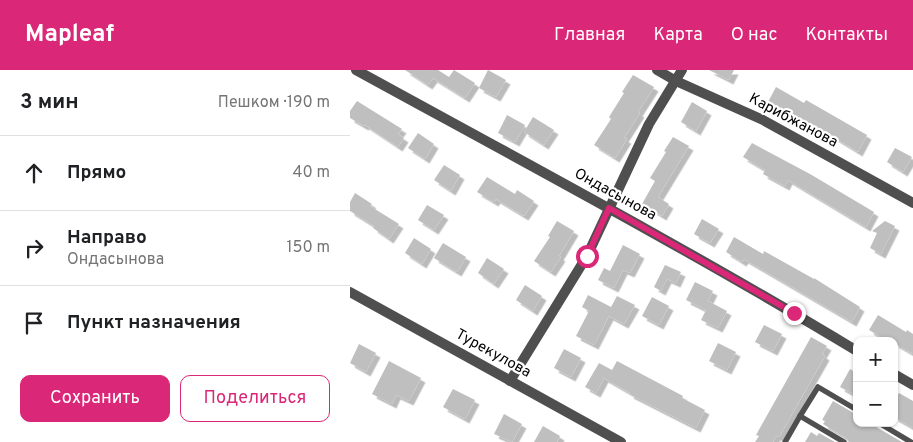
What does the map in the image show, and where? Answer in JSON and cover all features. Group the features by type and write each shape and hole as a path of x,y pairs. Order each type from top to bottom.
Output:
{"street":[{"name":"Ондасынова","path":"356,70 609,208 853,349"},
{"name":"Карибжанова","path":"657,70 676,81 763,120 913,204"},
{"path":"510,381 587,256 649,124 682,70"},
{"name":"Турекулова","path":"350,292 621,442"},
{"path":"898,376 913,385"}],"lane":[{"path":"785,442 818,387 853,408"},
{"path":"800,416 844,442"},
{"path":"886,427 911,442"}],"building":[{"path":"405,70 438,70 449,77 454,70 475,83 465,98 433,78 428,85"},
{"path":"488,70 506,80 496,97 479,88"},
{"path":"709,70 734,70 729,80"},
{"path":"633,75 654,87 638,112 640,113 624,138 627,139 615,158 594,145 611,119 609,117"},
{"path":"776,87 804,103 806,100 867,135 858,152 814,125 813,127 768,102"},
{"path":"357,101 402,129 398,134 404,138 398,147 365,125 350,118 350,111"},
{"path":"692,102 707,111 696,131 681,122"},
{"path":"507,115 525,125 515,142 498,133"},
{"path":"533,117 554,130 544,145 524,132"},
{"path":"418,133 434,144 425,159 408,148"},
{"path":"673,137 689,146 658,197 669,204 662,216 642,204 655,181 650,178"},
{"path":"752,143 810,174 874,212 866,227 788,180 785,186 763,174 765,170 743,157"},
{"path":"895,148 912,157 903,172 887,162"},
{"path":"444,165 460,175 451,191 434,180"},
{"path":"487,177 515,194 517,190 534,201 524,216 496,199 494,202 477,192"},
{"path":"355,193 372,204 370,206 399,224 389,239 373,228 374,226 350,211 350,202"},
{"path":"427,205 444,215 434,230 418,220"},
{"path":"702,219 719,229 710,243 694,234"},
{"path":"557,221 574,231 551,272 534,261 550,237 548,236"},
{"path":"885,221 895,226 881,254 870,248 877,233 872,231"},
{"path":"734,237 763,254 764,251 814,278 860,307 852,322 744,259 742,262 726,252"},
{"path":"414,238 431,249 422,264 405,253"},
{"path":"443,243 466,257 457,272 434,258"},
{"path":"623,245 640,254 630,273 623,270 614,288 598,280 604,268 610,271"},
{"path":"487,258 504,269 494,284 478,273"},
{"path":"665,265 681,272 676,283 667,279 661,291 654,287"},
{"path":"695,282 713,291 708,301 727,311 718,328 701,320 706,310 686,300"},
{"path":"525,285 542,296 533,311 516,300"},
{"path":"588,295 611,307 617,296 635,305 624,324 609,316 594,345 576,336 589,311 582,307"},
{"path":"652,297 669,306 659,325 642,316"},
{"path":"878,315 906,332 907,330 913,334 913,354 898,345 898,337 881,337 869,330"},
{"path":"764,325 782,334 773,351 755,342"},
{"path":"811,337 827,346 822,354 825,356 779,437 776,436 773,442 755,442 759,436 756,435"},
{"path":"718,343 736,352 727,370 709,361"},
{"path":"359,344 376,353 366,372 350,363"},
{"path":"564,349 581,358 571,377 554,368"},
{"path":"389,361 421,378 409,401 396,395 392,404 372,394"},
{"path":"617,361 683,396 682,398 705,410 696,428 629,394 604,378 596,393 585,387 599,363 612,370"},
{"path":"850,369 853,371 853,394 840,387"},
{"path":"453,389 475,400 465,419 443,407"},
{"path":"899,393 913,401 913,428 898,419"},
{"path":"833,401 853,413 853,427 876,427 902,442 849,442 846,438 823,424 825,421 822,420"},
{"path":"504,414 522,424 512,442 494,434"},
{"path":"543,426 560,436 557,442 534,442"},
{"path":"811,432 817,436 819,433 835,442 805,442"}],"route":[{"path":"587,256 609,208 794,313"}]}
